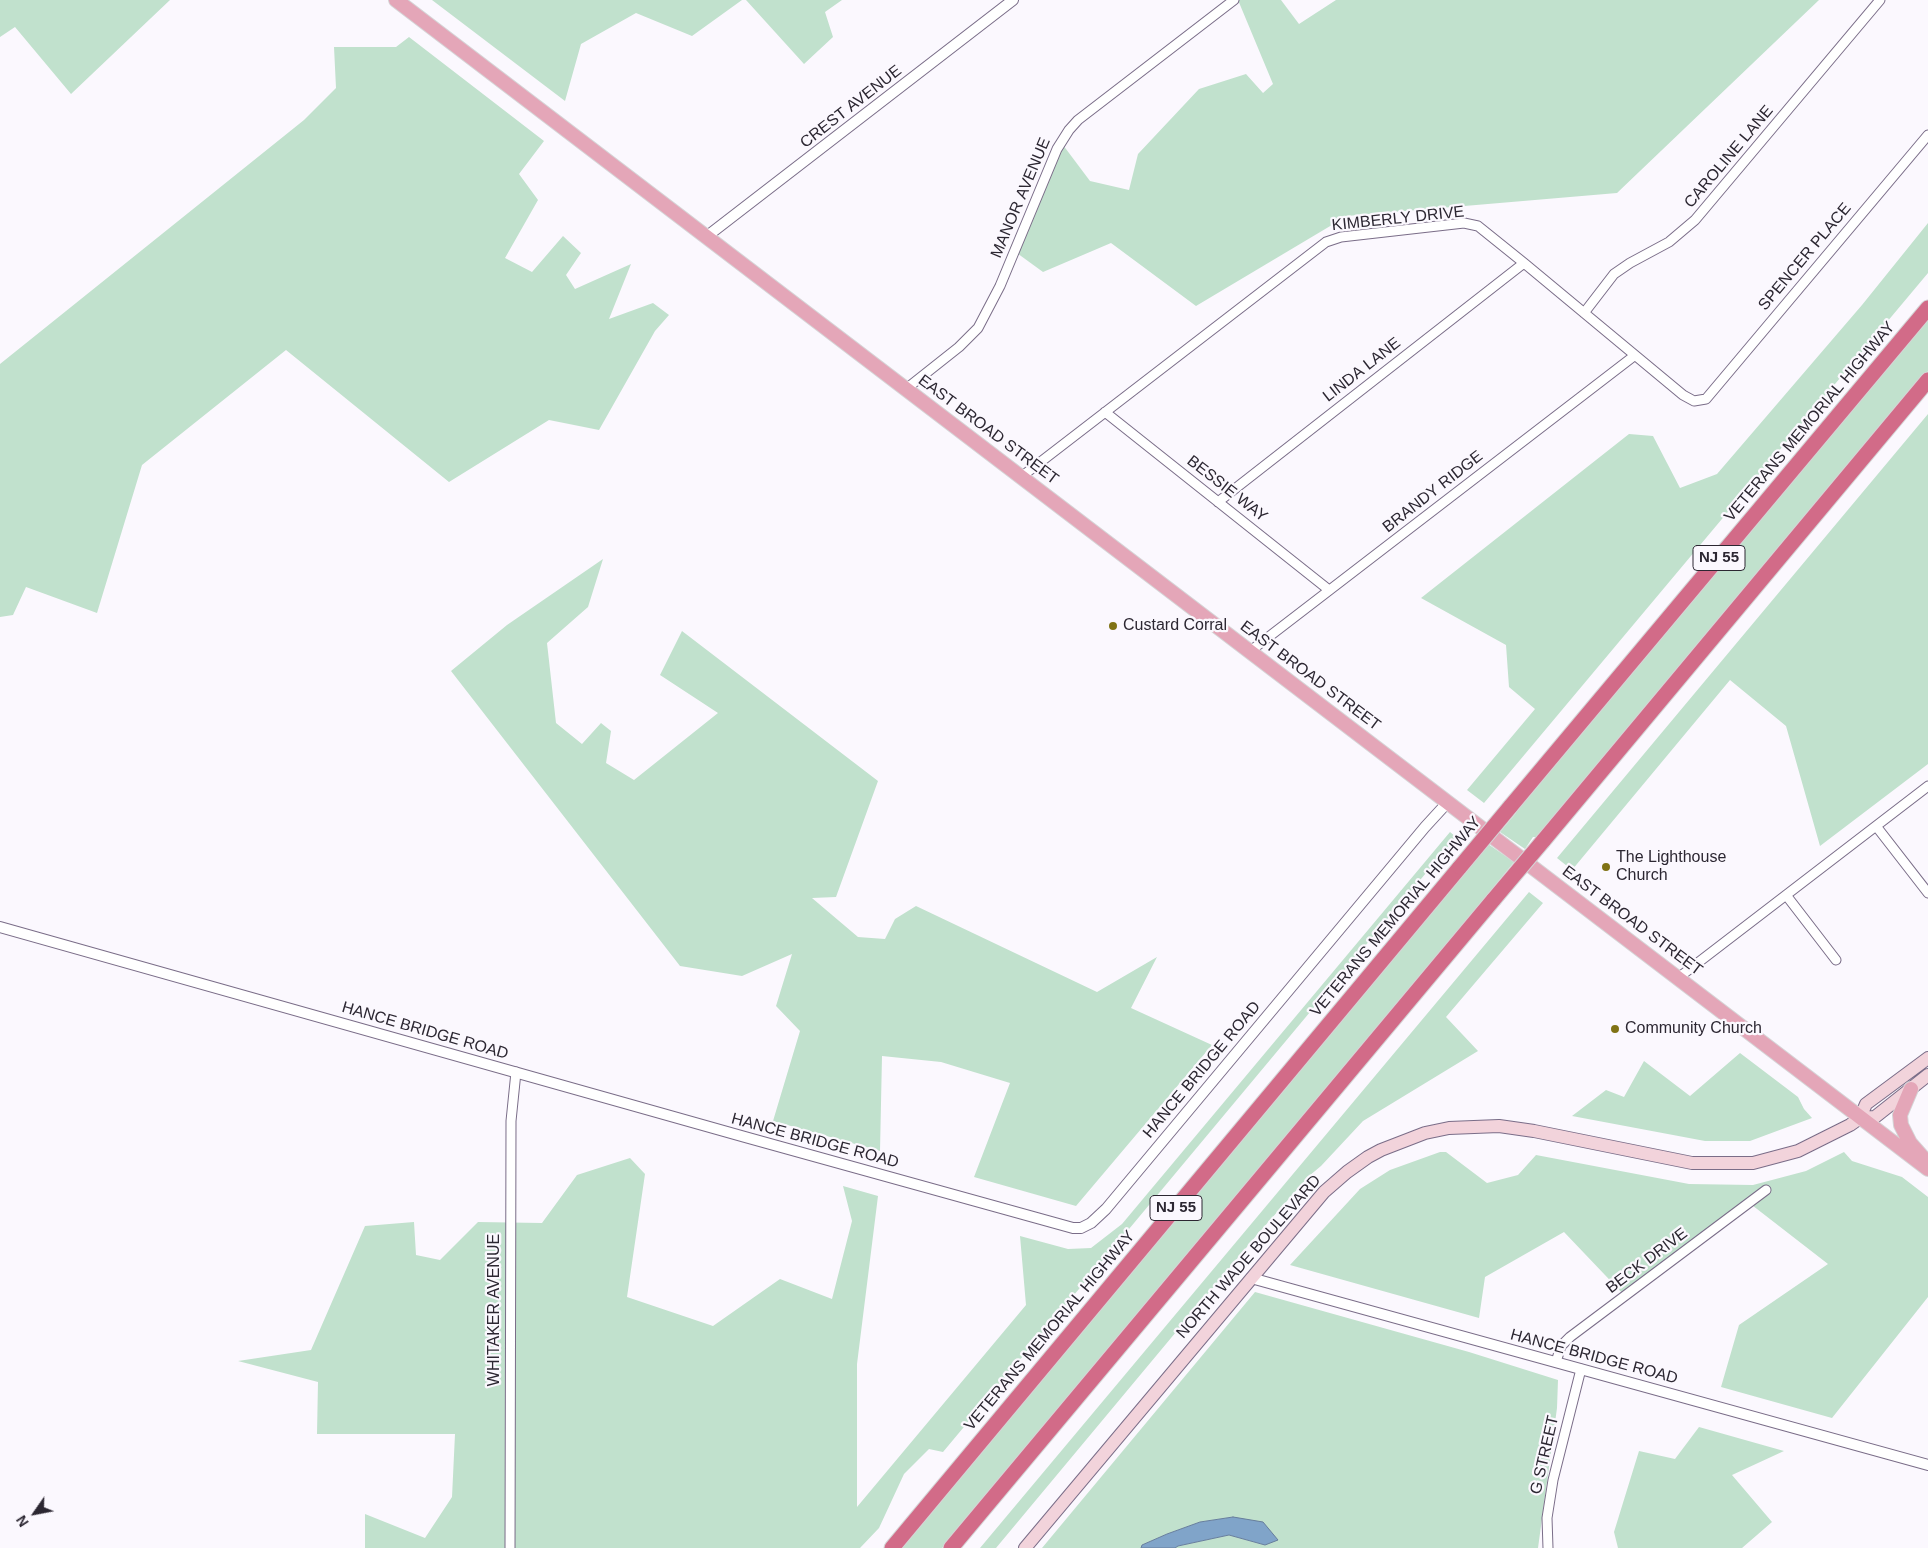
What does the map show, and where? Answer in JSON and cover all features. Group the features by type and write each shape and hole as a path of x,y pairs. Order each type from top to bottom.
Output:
{"highway":[{"name":"VETERANS MEMORIAL HIGHWAY","path":"892,1548 1928,308"},
{"name":"NJ 55","path":"951,1548 1928,380"}],"main road":[{"name":"EAST BROAD STREET","path":"396,0 1928,1169"},
{"name":"NORTH WADE BOULEVARD","path":"1860,1118 1866,1104 1928,1058"},
{"name":"NORTH WADE BOULEVARD","path":"1025,1548 1273,1251 1331,1185 1374,1154 1425,1134 1465,1127 1504,1127 1534,1131 1692,1162 1753,1163 1798,1151 1860,1118 1875,1117 1928,1075"},
{"path":"1911,1089 1900,1115 1901,1125 1910,1143 1928,1164"}],"street":[{"name":"CREST AVENUE","path":"706,236 1013,0"},
{"name":"MANOR AVENUE","path":"906,389 959,347 978,328 1000,286 1057,148 1069,130 1078,120 1234,0"},
{"name":"CAROLINE LANE","path":"1584,313 1614,274 1669,242 1695,220 1880,0"},
{"name":"SPENCER PLACE","path":"1706,399 1928,135"},
{"name":"KIMBERLY DRIVE","path":"1021,477 1326,242 1341,237 1464,223 1478,226 1683,395 1694,401 1706,399"},
{"name":"LINDA LANE","path":"1218,502 1524,263"},
{"name":"BRANDY RIDGE","path":"1250,652 1634,356"},
{"name":"BESSIE WAY","path":"1105,412 1329,590"},
{"path":"1678,978 1928,786"},
{"name":"HANCE BRIDGE ROAD","path":"0,927 1073,1228 1082,1228 1091,1223 1106,1209 1447,802"},
{"path":"1876,826 1928,893"},
{"path":"1786,895 1836,960"},
{"name":"WHITAKER AVENUE","path":"510,1548 511,1120 516,1072"},
{"name":"BECK DRIVE","path":"1556,1362 1561,1346 1570,1337 1766,1190"},
{"name":"HANCE BRIDGE ROAD","path":"1251,1278 1928,1465"},
{"name":"G STREET","path":"1548,1548 1547,1518 1549,1501 1582,1369"}],"green space":[{"path":"0,0 170,0 71,94 15,27 0,37"},
{"path":"432,0 742,0 692,36 636,13 581,44 565,101"},
{"path":"746,0 842,0 825,12 833,37 804,64"},
{"path":"1238,0 1281,0 1299,24 1336,0 1819,0 1617,193 1347,216 1196,306 1111,243 1043,272 1010,248 1060,141 1090,181 1129,190 1138,154 1199,89 1246,74 1263,93 1273,84"},
{"path":"409,37 544,141 519,174 538,200 505,258 532,272 563,236 581,253 566,275 575,289 631,264 609,319 653,303 669,315 655,331 599,430 549,420 449,482 286,350 142,465 97,613 26,587 13,615 0,617 0,364 304,120 336,88 334,47 396,47"},
{"path":"1928,223 1928,273 1484,803 1467,790 1535,709 1509,687 1506,645 1421,598 1629,434 1653,436 1680,488 1717,474 1862,305"},
{"path":"1928,316 1928,371 1539,837 1533,837 1525,849 1500,832 1516,813 1514,810"},
{"path":"1928,414 1928,764 1820,846 1786,726 1730,680 1572,870 1557,858"},
{"path":"603,559 588,607 547,643 556,723 582,744 601,723 611,731 606,763 634,780 718,713 660,675 682,631 878,781 836,897 812,898 858,937 885,939 895,919 916,906 1097,992 1157,957 1131,1008 1212,1045 1076,1206 974,1177 1010,1083 941,1062 882,1056 880,1151 773,1121 800,1031 776,1006 792,954 742,976 680,966 451,671 507,625"},
{"path":"1450,832 1456,837 943,1452 929,1449 904,1474 879,1528 860,1548 365,1548 365,1514 425,1538 452,1497 455,1434 317,1434 318,1382 238,1361 311,1350 365,1226 414,1222 416,1255 440,1260 478,1222 542,1223 577,1175 630,1158 645,1174 627,1297 713,1326 780,1279 832,1299 852,1221 843,1186 878,1196 857,1364 857,1507 1026,1305 1020,1236 1068,1249 1091,1248 1122,1224"},
{"path":"1488,844 1514,862 1488,894 942,1548 901,1548"},
{"path":"1529,892 1543,903 1446,1017 1478,1051 1363,1121 1321,1166 1309,1176 1256,1236 996,1548 980,1548"},
{"path":"1740,1053 1798,1097 1804,1109 1812,1118 1750,1141 1705,1141 1572,1116 1606,1090 1624,1097 1644,1061 1690,1096"},
{"path":"1440,1152 1446,1152 1487,1183 1518,1175 1536,1155 1689,1184 1753,1185 1806,1171 1844,1152 1852,1161 1902,1177 1928,1197 1928,1297 1832,1418 1721,1387 1739,1325 1828,1264 1748,1202 1625,1296 1564,1232 1485,1277 1479,1318 1290,1265 1360,1189 1390,1170"},
{"path":"1255,1292 1469,1352 1558,1380 1557,1408 1538,1548 1175,1548 1229,1535 1265,1545 1233,1517 1200,1522 1142,1545 1141,1548 1042,1548"},
{"path":"1699,1427 1784,1451 1732,1475 1772,1522 1742,1548 1618,1548 1614,1532 1639,1451 1675,1459"}],"water":[{"path":"1233,1517 1263,1522 1278,1540 1265,1545 1229,1535 1175,1548 1141,1548 1142,1545 1200,1522"}],"place":[{"name":"Custard Corral","path":"1113,626"},
{"name":"The Lighthouse Church","path":"1606,867"},
{"name":"Community Church","path":"1615,1029"}]}
